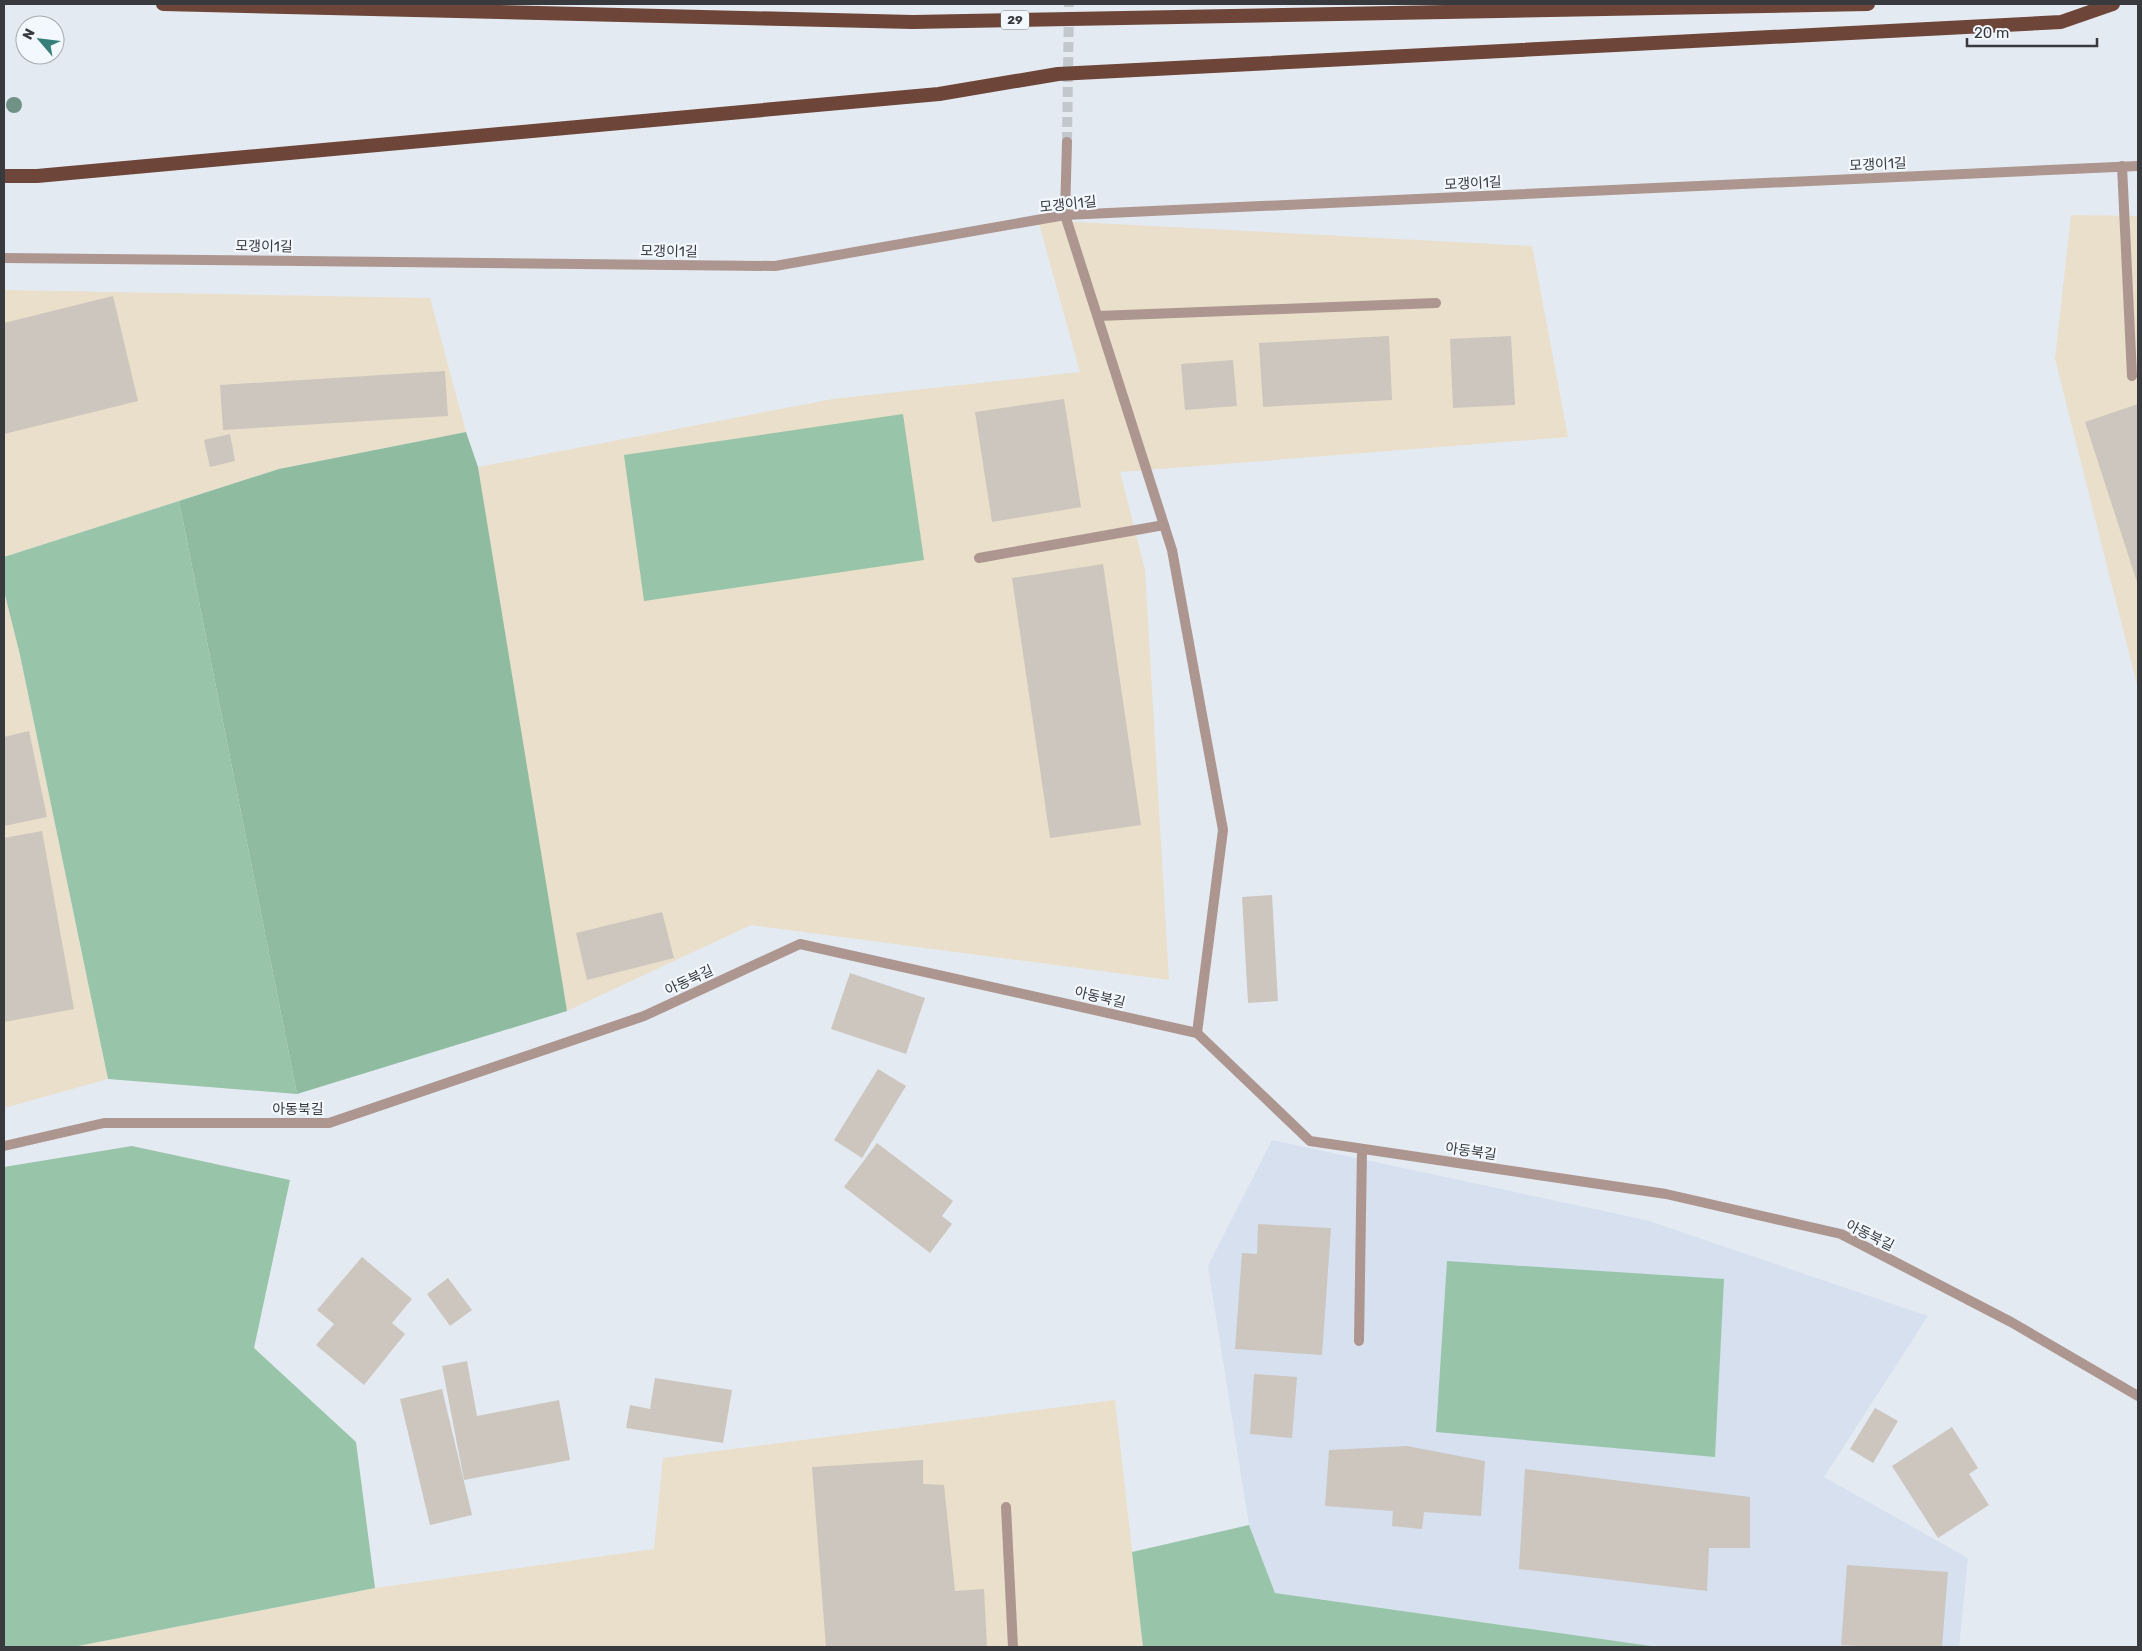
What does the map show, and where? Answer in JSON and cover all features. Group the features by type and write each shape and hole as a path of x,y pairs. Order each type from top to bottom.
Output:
{"highway":[{"name":"29","path":"163,4 913,22 1868,4"},
{"path":"4,176 37,176 939,94 1058,74 2061,22 2113,4"},
{"path":"4,186 37,176"}],"street":[{"path":"1067,142 1065,216 1172,550 1223,830 1197,1033"},
{"path":"2122,166 2132,376"},
{"name":"모갱이1길","path":"4,258 775,266 1065,216 2138,166"},
{"path":"1098,316 1436,303"},
{"path":"979,558 1164,525"},
{"name":"아동북길","path":"4,1146 104,1123 329,1123 644,1016 800,944 1197,1033 1310,1141 1666,1194 1841,1234 2011,1322 2138,1396"},
{"path":"1360,1341 1362,1149"},
{"path":"1006,1507 1012,1647"}],"shaded area":[{"path":"2071,215 2138,216 2138,689 2055,359"},
{"path":"1038,220 1532,246 1568,437 1120,472 1145,570 1169,980 751,925 567,1011 545,914 478,467 833,399 1080,372"},
{"path":"4,290 430,298 466,432 279,469 4,557"},
{"path":"4,591 20,655 108,1079 4,1108"},
{"path":"1272,1140 1646,1220 1928,1316 1824,1477 1968,1558 1959,1647 1658,1647 1275,1593 1249,1525 1208,1266"},
{"path":"1115,1400 1143,1647 73,1647 375,1588 654,1549 663,1458"}],"green space":[{"path":"903,414 924,560 644,601 624,455"},
{"path":"466,432 478,467 567,1011 297,1094 179,501 279,469"},
{"path":"179,501 297,1094 108,1079 20,655 4,591 4,557"},
{"path":"132,1146 290,1180 254,1348 356,1442 375,1588 73,1647 4,1647 4,1167"},
{"path":"1447,1261 1724,1279 1715,1457 1436,1432"},
{"path":"1249,1525 1275,1593 1658,1647 1143,1647 1132,1552"}],"building":[{"path":"113,296 138,401 4,434 4,323"},
{"path":"1389,336 1392,400 1263,407 1259,343"},
{"path":"1511,336 1515,405 1453,408 1450,339"},
{"path":"1233,360 1237,406 1185,410 1181,364"},
{"path":"445,371 448,416 223,430 220,385"},
{"path":"1064,399 1081,507 992,522 975,412"},
{"path":"2138,404 2138,585 2085,422"},
{"path":"230,434 235,461 210,467 204,440"},
{"path":"1103,564 1141,825 1050,838 1012,578"},
{"path":"29,731 47,817 4,826 4,737"},
{"path":"42,831 74,1009 4,1022 4,838"},
{"path":"1272,895 1278,1001 1248,1003 1242,897"},
{"path":"662,912 674,958 587,980 576,933"},
{"path":"850,973 925,998 906,1054 831,1029"},
{"path":"878,1069 906,1086 862,1158 834,1140"},
{"path":"877,1143 953,1201 942,1216 952,1224 930,1253 844,1187"},
{"path":"1258,1224 1331,1228 1322,1355 1235,1349 1242,1253 1257,1254"},
{"path":"362,1257 412,1299 392,1323 405,1334 364,1385 316,1345 334,1324 317,1310"},
{"path":"448,1278 472,1310 450,1326 427,1294"},
{"path":"467,1361 477,1416 559,1400 570,1460 464,1480 442,1366"},
{"path":"1254,1374 1297,1377 1292,1438 1250,1434"},
{"path":"655,1378 732,1390 723,1443 626,1428 630,1405 650,1409"},
{"path":"442,1389 472,1515 430,1525 400,1399"},
{"path":"1875,1408 1898,1421 1873,1463 1850,1449"},
{"path":"1952,1427 1978,1468 1969,1474 1989,1505 1938,1538 1892,1466"},
{"path":"1407,1446 1485,1461 1481,1516 1424,1512 1422,1529 1392,1526 1393,1511 1325,1506 1329,1450"},
{"path":"923,1460 923,1484 944,1485 955,1591 984,1589 987,1647 826,1647 812,1467"},
{"path":"1525,1469 1750,1497 1750,1548 1709,1548 1707,1591 1519,1569"},
{"path":"1847,1565 1948,1572 1942,1647 1841,1645"}],"tunnel":[{"path":"1067,142 1069,4"}]}
